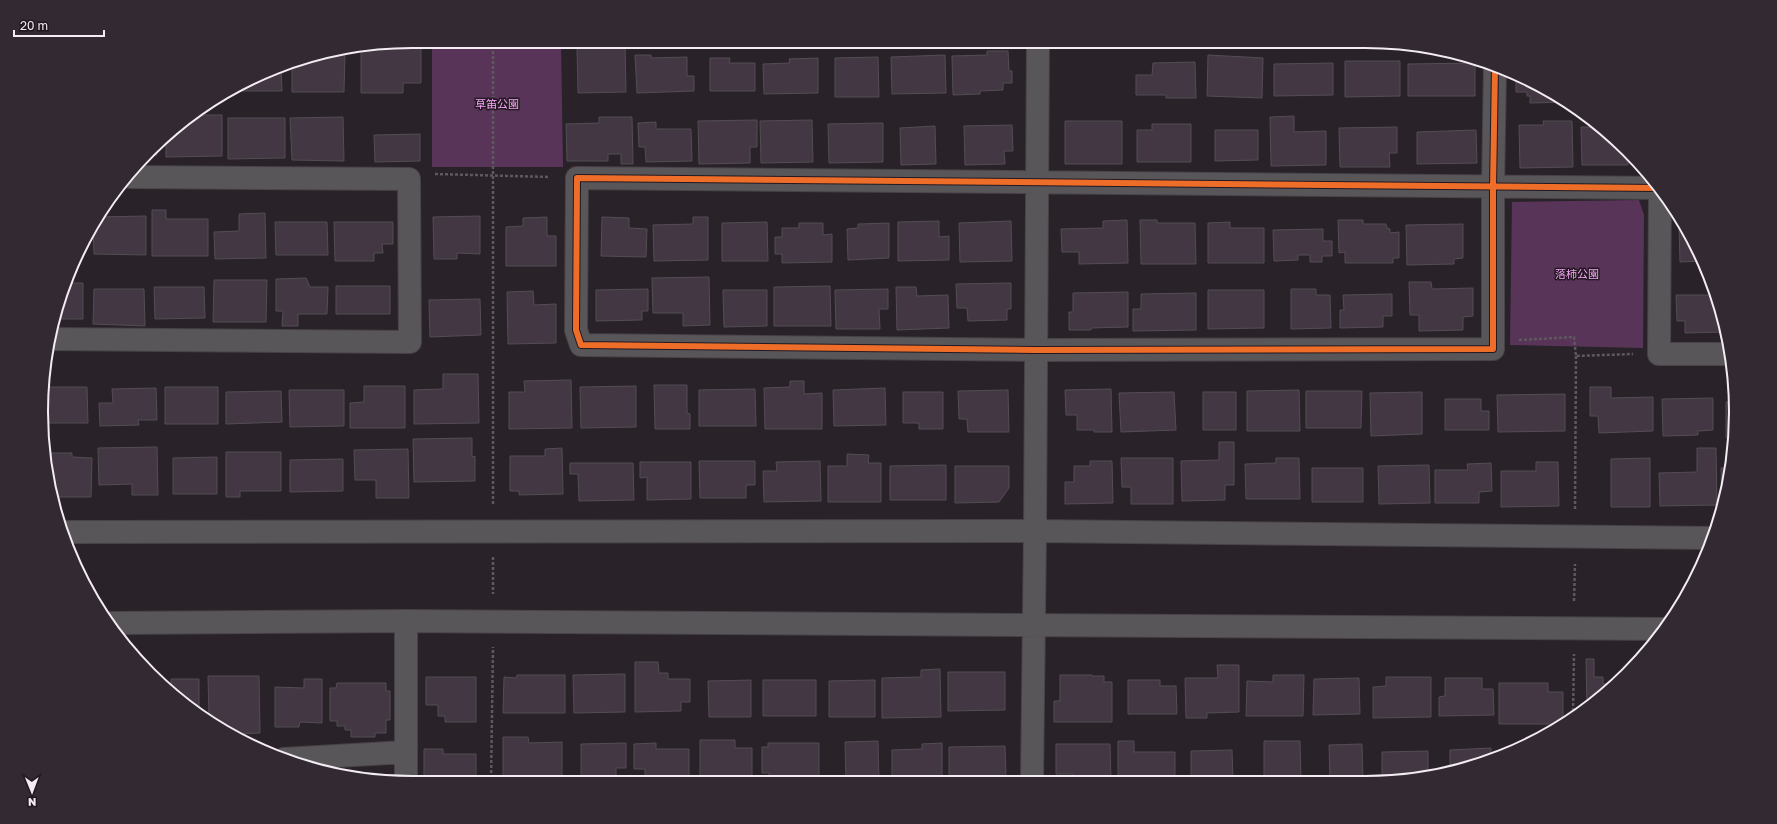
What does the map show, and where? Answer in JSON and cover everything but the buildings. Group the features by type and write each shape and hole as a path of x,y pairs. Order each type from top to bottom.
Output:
{"street":[{"path":"1032,776 1038,48"},
{"path":"1495,72 1493,188 1493,348 1036,350 581,345 576,330 577,178 1037,184 1493,188 1653,189"},
{"path":"55,339 410,342 409,179 134,177"},
{"path":"1659,197 1659,354 1724,354"},
{"path":"68,532 492,533 1035,531 1706,538"},
{"path":"116,624 406,621 1658,628"},
{"path":"406,621 406,776"},
{"path":"299,758 406,752"}],"path":[{"path":"491,776 493,622 493,48"},
{"path":"409,179 427,174 577,178"},
{"path":"1493,348 1504,340 1574,337 1576,356 1659,354"}],"green space":[{"name":"草笛公園","path":"432,48 561,48 563,167 432,167"},
{"name":"落柿公園","path":"1639,200 1644,215 1643,348 1510,345 1512,202"}],"cycle path":[{"path":"1493,188 1495,72"},
{"path":"577,178 1493,188 1493,349 1036,350 581,345 576,330 577,178"},
{"path":"1493,188 1652,188"}]}
